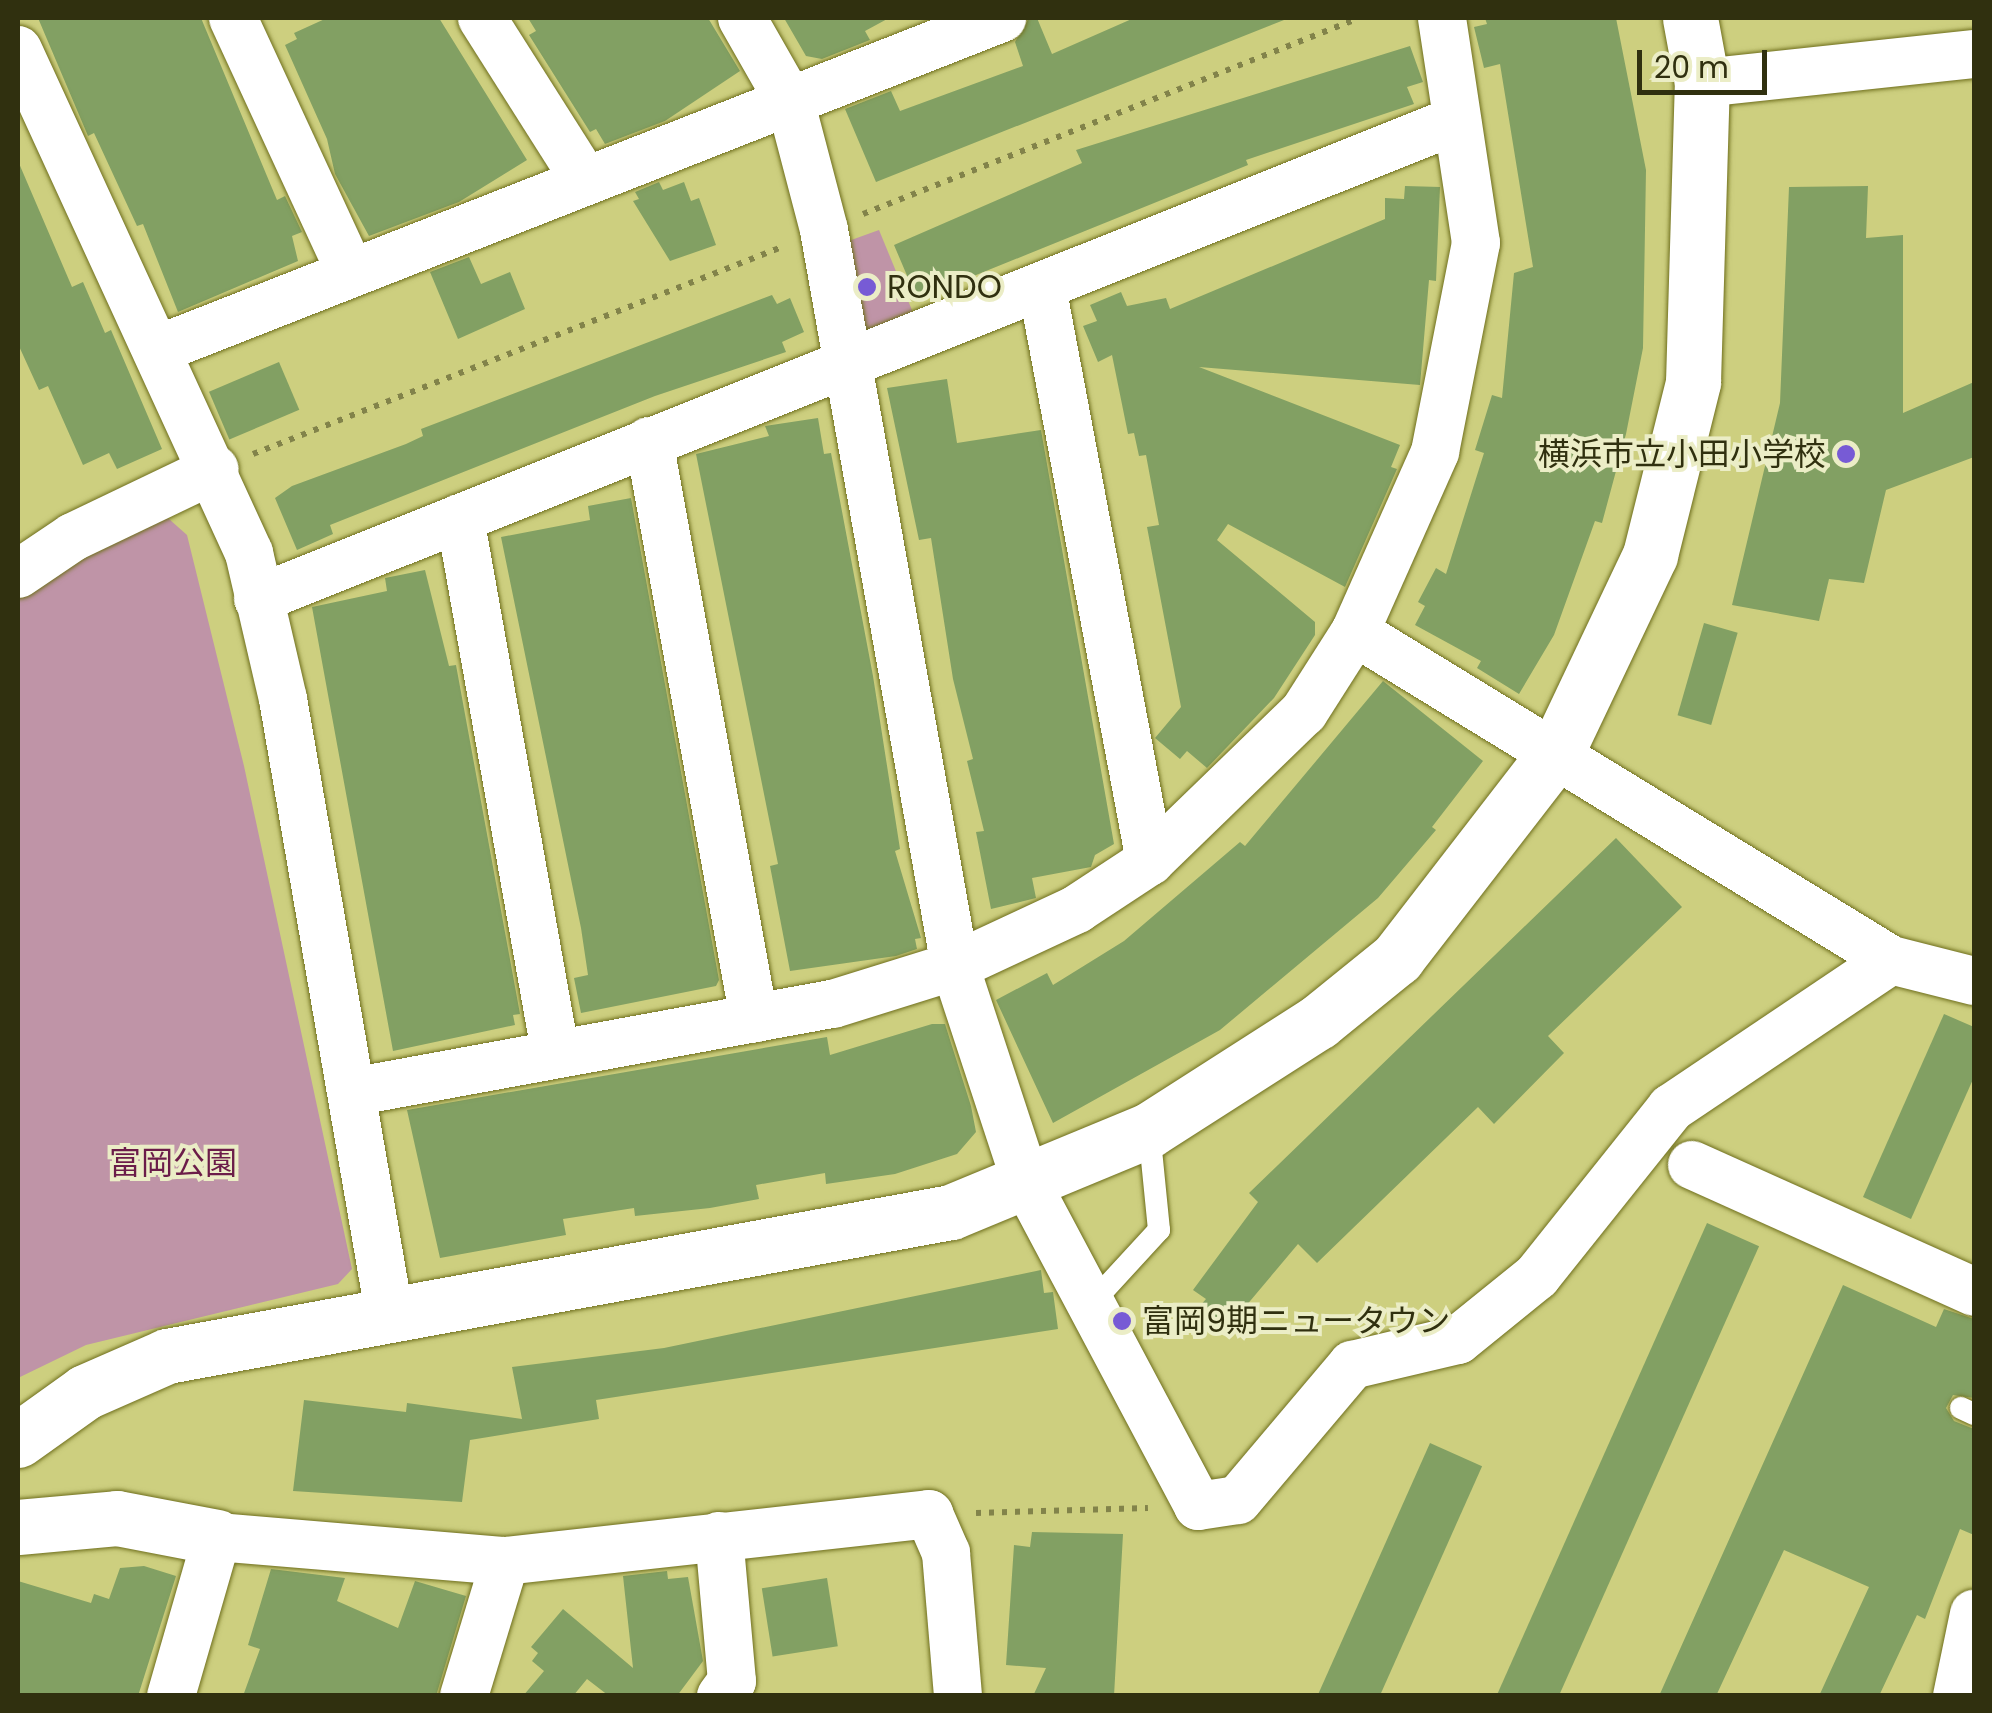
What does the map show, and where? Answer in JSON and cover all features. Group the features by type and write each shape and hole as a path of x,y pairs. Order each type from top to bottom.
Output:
{"street":[{"path":"233,18 352,273"},
{"path":"482,18 584,180"},
{"path":"742,18 792,104 824,230 955,966 1026,1182 1198,1506 1238,1500 1352,1366 1458,1340 1537,1276 1671,1108 1891,960"},
{"path":"158,349 584,180 792,104 999,18"},
{"path":"352,1092 554,1051 833,1004 955,966 1077,909 1150,861 1304,712 1356,632 1434,452 1476,243 1442,18"},
{"path":"18,1440 85,1392 167,1356 952,1212 1149,1130 1318,1022 1397,958 1556,751 1650,554 1693,382 1702,84 1690,18"},
{"path":"18,50 215,468 249,553 283,700 390,1318"},
{"path":"1702,84 1974,54"},
{"path":"258,599 850,359 1042,288 1457,120"},
{"path":"1042,288 1150,861"},
{"path":"648,441 754,1018"},
{"path":"18,574 72,537 215,468"},
{"path":"460,518 554,1051"},
{"path":"1356,632 1556,751 1891,960 1974,981"},
{"path":"1692,1165 1974,1292"},
{"path":"18,1527 117,1518 217,1536 505,1561 930,1514 946,1554 958,1696"},
{"path":"170,1696 217,1536"},
{"path":"719,1536 732,1681 721,1696"},
{"path":"464,1696 505,1561"},
{"path":"1958,1696 1974,1614"}],"lane":[{"path":"1090,1305 1159,1230 1149,1130"}],"path":[{"path":"215,468 1359,18"},
{"path":"930,1514 1198,1506"}],"green space":[{"path":"879,230 914,315 865,335 843,243"},
{"name":"富岡公園","path":"160,511 187,535 244,766 352,1269 338,1284 86,1345 18,1378 18,596"}],"building":[{"path":"38,18 201,18 277,200 285,196 302,232 292,236 298,261 178,312 143,224 137,226 94,133 88,136"},
{"path":"327,18 439,18 527,160 459,202 369,236 335,174 327,139 285,45 297,39 294,33"},
{"path":"528,18 708,18 740,71 665,121 605,144 596,129 590,132 529,35 536,31"},
{"path":"784,18 889,18 865,31 870,40 822,59 806,56"},
{"path":"1029,18 1037,18 1052,54 1134,18 1284,20 876,182 845,109 891,91 900,111 1023,66 1015,42"},
{"path":"1485,18 1616,18 1646,170 1643,348 1626,434 1602,523 1595,521 1554,635 1519,694 1477,668 1481,661 1415,625 1425,606 1418,602 1436,568 1446,574 1484,453 1475,450 1492,395 1502,398 1514,273 1533,267 1500,64 1484,68 1474,27 1487,24"},
{"path":"1410,46 1423,82 1407,87 1414,104 1246,160 1248,165 917,299 894,245 1082,163 1076,150"},
{"path":"18,161 72,287 83,282 105,333 111,330 162,449 117,469 109,453 83,465 48,386 39,390 18,344"},
{"path":"659,182 663,190 684,182 691,201 699,198 716,245 670,261 633,201 639,199 635,192"},
{"path":"1405,186 1440,187 1436,281 1429,280 1420,385 1199,367 1400,445 1391,467 1397,469 1345,587 1228,524 1217,540 1315,622 1315,635 1274,698 1207,768 1187,751 1180,759 1155,738 1181,707 1147,527 1159,525 1146,455 1139,456 1134,433 1128,434 1112,355 1098,362 1083,326 1097,321 1090,305 1121,292 1127,306 1166,298 1170,309 1385,219 1385,198 1404,199"},
{"path":"1868,186 1866,238 1903,235 1903,413 1974,382 1974,457 1886,490 1864,583 1829,579 1819,621 1732,605 1780,403 1789,187"},
{"path":"469,257 481,284 510,272 525,309 458,339 430,272"},
{"path":"772,295 777,304 790,298 804,332 782,342 786,352 655,396 330,525 333,534 297,550 275,498 292,486 406,444 423,436 421,429"},
{"path":"279,362 299,410 229,440 209,392"},
{"path":"947,379 957,443 1041,430 1114,844 1095,855 1091,867 1032,878 1036,898 991,909 976,832 984,831 967,761 973,759 953,679 931,538 919,540 887,388"},
{"path":"818,418 824,454 831,453 873,676 900,849 895,851 921,938 915,939 917,949 896,956 790,971 770,866 778,864 696,454 769,436 765,426"},
{"path":"631,498 719,980 716,986 581,1013 574,978 588,975 581,928 501,537 590,520 588,506"},
{"path":"425,570 449,666 456,665 520,1014 513,1015 515,1025 393,1051 312,607 387,591 385,578"},
{"path":"1704,623 1738,633 1711,725 1678,715"},
{"path":"1383,681 1483,761 1432,827 1436,830 1378,898 1220,1030 1053,1123 996,1000 1047,973 1053,985 1124,941 1240,842 1245,846"},
{"path":"1616,838 1682,907 1548,1036 1564,1053 1494,1124 1478,1107 1317,1263 1298,1244 1224,1332 1199,1307 1206,1299 1193,1290 1258,1202 1249,1193"},
{"path":"1944,1014 1974,1027 1974,1077 1911,1219 1863,1197"},
{"path":"932,1024 945,1024 976,1132 957,1154 895,1174 826,1184 825,1173 756,1185 759,1199 710,1208 635,1216 634,1208 563,1219 566,1235 440,1258 407,1110 827,1037 830,1055"},
{"path":"1707,1223 1759,1246 1559,1696 1496,1696"},
{"path":"1041,1270 1044,1293 1053,1292 1058,1329 596,1400 599,1419 470,1440 462,1502 293,1491 304,1400 406,1412 407,1403 522,1419 512,1367 664,1348"},
{"path":"1843,1285 1936,1327 1944,1309 1974,1319 1974,1398 1953,1395 1946,1408 1954,1421 1974,1429 1974,1535 1960,1529 1925,1619 1917,1615 1879,1696 1819,1696 1869,1587 1784,1550 1716,1696 1659,1696"},
{"path":"1430,1443 1482,1466 1380,1696 1317,1696"},
{"path":"1032,1532 1123,1534 1114,1696 1033,1696 1046,1668 1006,1665 1014,1545 1030,1547"},
{"path":"144,1566 176,1576 138,1696 18,1696 18,1581 91,1603 94,1594 109,1599 120,1568"},
{"path":"271,1569 345,1578 337,1601 398,1628 415,1581 466,1596 436,1696 243,1696 260,1649 248,1645"},
{"path":"667,1571 668,1579 688,1577 703,1661 677,1696 609,1696 587,1679 573,1696 523,1696 544,1671 532,1661 538,1653 531,1647 563,1609 633,1668 623,1576"},
{"path":"827,1578 838,1646 773,1656 762,1588"}],"place":[{"name":"RONDO","path":"867,287"},
{"name":"横浜市立小田小学校","path":"1846,454"},
{"name":"富岡9期ニュータウン","path":"1122,1321"}]}
